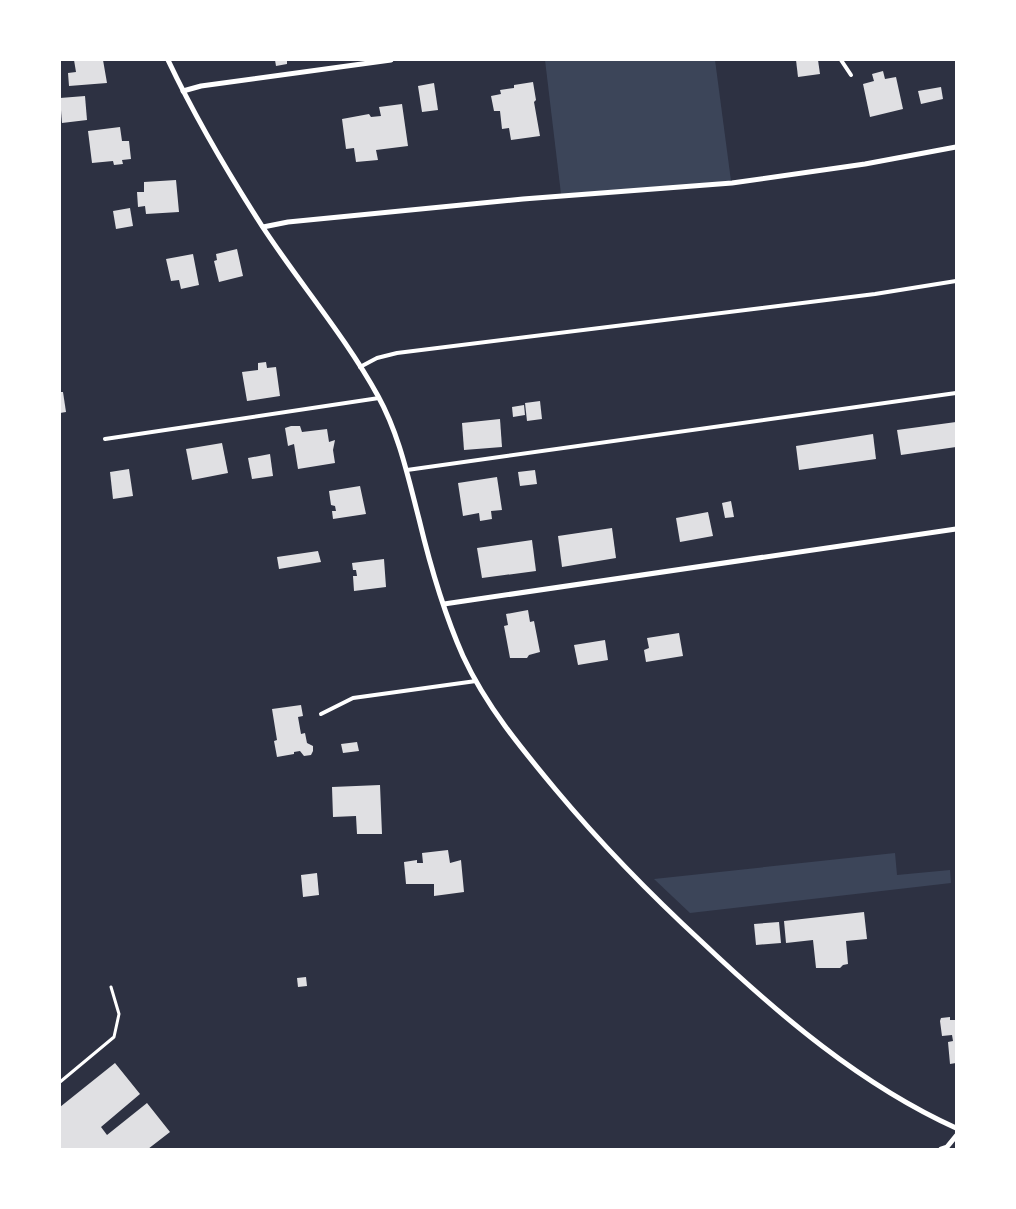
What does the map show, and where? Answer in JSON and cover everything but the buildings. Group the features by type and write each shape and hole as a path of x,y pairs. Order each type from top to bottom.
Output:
{"street":[{"path":"168,60 182,91 263,227 360,366 379,398 407,470 420,523 444,604 462,653 476,681 504,724 585,824 655,899 746,985 843,1061 892,1093 956,1128"},
{"path":"182,91 201,86 391,60"},
{"path":"263,227 288,222 522,199 732,183 865,164 956,147"},
{"path":"444,604 956,528"},
{"path":"941,1149 947,1147 956,1136"}],"lane":[{"path":"841,60 851,75"},
{"path":"360,366 376,358 397,353 875,294 956,281"},
{"path":"407,470 956,392"},
{"path":"105,440 379,398"},
{"path":"321,714 353,698 476,681"}],"path":[{"path":"60,1082 114,1037 119,1014 111,987"}],"shaded area":[{"path":"545,60 715,60 731,181 561,194"},
{"path":"895,853 897,875 950,870 951,883 690,913 654,879"}]}
